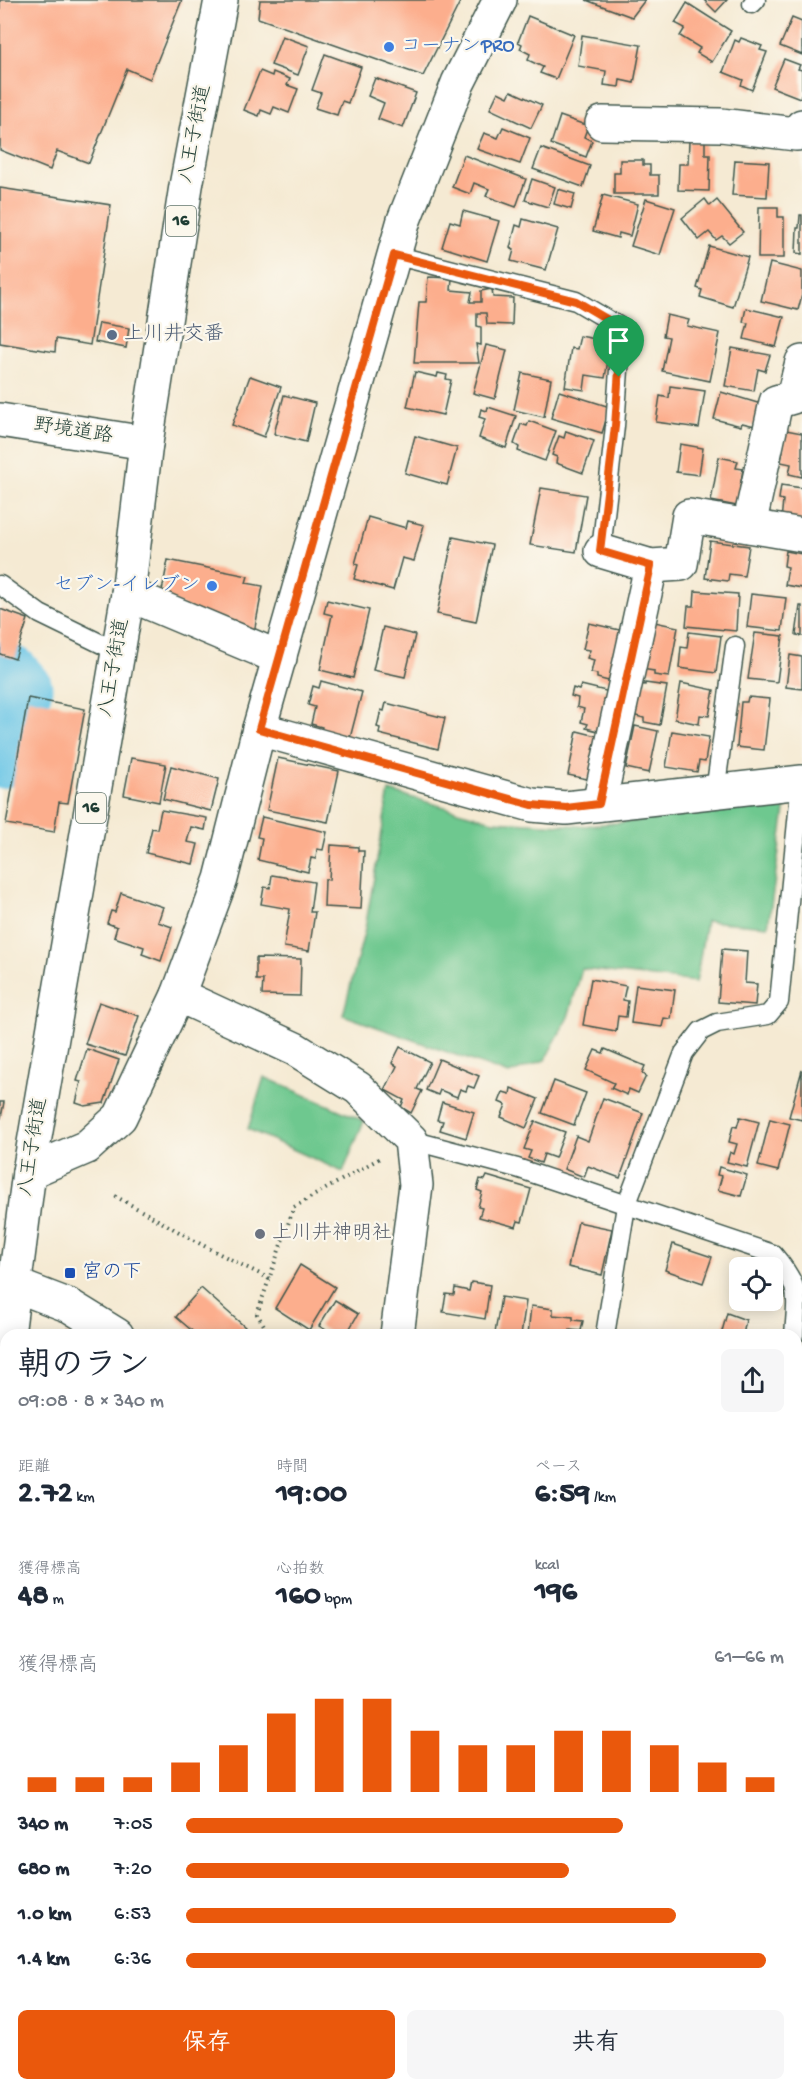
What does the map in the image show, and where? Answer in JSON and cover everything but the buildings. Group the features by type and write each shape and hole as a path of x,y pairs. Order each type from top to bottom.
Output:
{"main road":[{"name":"八王子街道","path":"9,1329 15,1285 11,1238 29,1172 128,594 146,443 186,186 221,0"},
{"path":"29,1172 87,1147 120,1117 178,995 221,879 259,729 404,220 458,83 500,0"},
{"path":"602,123 721,125 796,134 802,126"},
{"path":"749,526 776,402 798,398 802,362"},
{"name":"野境道路","path":"0,420 146,443"},
{"path":"600,551 651,566 681,564 689,516 802,535"},
{"path":"599,804 651,566"},
{"path":"128,594 280,658"},
{"path":"259,729 532,805 566,808 802,782"},
{"path":"178,995 296,1049 358,1088 412,1148 416,1185 398,1329"},
{"path":"15,1285 70,1306 107,1329"}],"lane":[{"path":"394,255 576,301 622,328 615,426 600,551"},
{"path":"0,585 40,614 118,652"},
{"path":"716,792 735,646"},
{"path":"606,1329 626,1206 684,1053 701,1031 717,1023 768,1015 779,1002 802,782"},
{"path":"412,1148 517,1168 773,1254 789,1273 797,1295 794,1329"}],"path":[{"path":"266,1329 257,1314 294,1207 381,1157 412,1148"},
{"path":"115,1196 206,1247 270,1279"}],"green space":[{"path":"389,791 493,821 583,826 783,802 785,810 768,926 706,921 696,982 582,969 568,1017 545,1060 509,1074 343,1015 365,929"},
{"path":"264,1077 364,1121 343,1172 248,1129"}],"waterway":[{"path":"0,670 12,674 24,688 0,760"}],"place":[{"name":"コーナンPRO","path":"389,47"},
{"name":"上川井交番","path":"112,335"},
{"name":"セブン-イレブン","path":"212,586"},
{"name":"上川井神明社","path":"260,1234"},
{"name":"宮の下","path":"70,1273"}],"route":[{"path":"394,255 576,301 622,328 619,377 600,551 651,566 599,804 566,808 532,805 259,729 394,255"}]}
